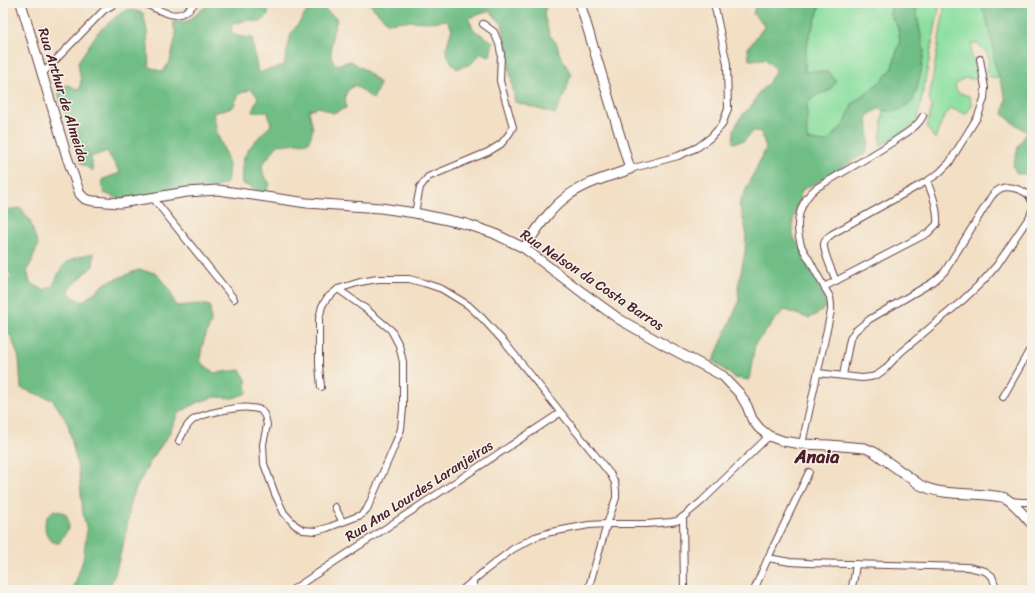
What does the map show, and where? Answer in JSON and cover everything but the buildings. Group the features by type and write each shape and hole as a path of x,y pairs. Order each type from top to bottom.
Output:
{"street":[{"name":"Rua Arthur de Almeida","path":"21,3 67,157 80,194"},
{"path":"42,74 104,10 116,3"},
{"path":"143,3 171,15 183,13 195,3"},
{"path":"580,3 630,169"},
{"path":"524,248 552,210 566,197 583,187 630,169 678,156 698,147 710,138 722,125 728,109 726,64 714,3"},
{"path":"415,213 420,187 428,177 488,152 501,144 513,127 500,81 501,54 499,44 494,32 483,24"},
{"path":"836,281 824,251 824,245 827,238 927,180 949,163 978,116 984,98 985,88 980,59"},
{"path":"802,444 831,311 830,297 802,245 799,235 798,225 800,212 804,201 816,188 876,153 916,126 923,116"},
{"path":"824,288 928,233 937,224 937,207 927,180"},
{"path":"844,375 850,339 855,331 870,318 933,282 941,275 954,257 990,197 995,192 1004,187 1013,188 1027,194 1032,202"},
{"name":"Rua Nelson da Costa Barros","path":"80,194 86,199 93,201 120,203 187,192 218,190 307,203 381,208 415,213 459,222 493,233 524,248 582,293 619,318 668,347 723,376 740,394 748,406 752,419 759,428 769,436 783,441 802,444 865,448 874,452 925,488 945,492 998,496 1005,498 1013,504"},
{"path":"153,198 234,299"},
{"path":"818,373 862,378 877,375 884,370 901,352 963,300 983,281 1000,260 1032,210"},
{"path":"321,387 319,354 320,313 327,298 338,289 366,281 410,279 442,290 468,305 497,334 611,475 615,483 616,498 588,590"},
{"path":"179,441 187,426 200,416 238,408 261,410 265,416 267,425 263,444 264,464 275,494 284,512 295,525 303,530 316,531 361,515 367,509 401,429 403,408 403,374 401,353 396,338 391,330 338,289"},
{"path":"1003,397 1031,349"},
{"name":"Rua Ana Lourdes Laranjeiras","path":"292,590 560,413"},
{"path":"462,590 513,549 535,537 564,529 607,524 671,522 684,517 769,436"},
{"path":"754,590 809,472"},
{"path":"1013,504 1032,502"},
{"path":"1013,504 1032,524"},
{"path":"335,507 342,522"},
{"path":"684,517 684,590"},
{"path":"768,558 790,562 968,567 985,572 992,576 997,590"},
{"path":"851,590 856,564"},
{"path":"472,581 475,590"}],"green space":[{"path":"210,3 268,3 268,15 261,22 247,20 232,24 231,32 237,36 253,38 258,73 284,65 291,34 308,10 321,7 337,19 332,37 331,57 336,65 351,61 365,70 380,84 373,99 355,85 349,89 345,95 346,108 333,113 319,107 309,110 313,129 309,142 278,145 262,165 263,174 270,184 264,194 242,183 241,175 243,161 248,151 271,125 268,112 252,112 258,97 251,89 239,94 233,107 213,113 218,136 229,165 227,183 212,189 122,200 104,193 102,186 103,179 120,173 107,151 91,157 93,171 80,163 56,87 68,85 79,90 81,81 78,62 98,32 119,14 128,9 143,13 147,31 149,67 163,72 170,61 176,36 173,22 188,21"},
{"path":"370,3 545,3 546,6 544,14 549,34 557,44 559,53 571,74 565,94 555,114 515,102 502,24 490,11 468,18 474,30 493,42 490,56 481,53 471,64 457,69 447,54 447,46 452,29 447,20 431,22 403,21 388,23"},
{"path":"756,3 820,3 807,44 805,72 829,72 836,81 829,91 819,94 807,103 807,140 827,142 845,123 853,103 880,82 891,70 900,42 898,28 890,14 892,3 916,3 916,11 924,51 921,72 913,101 898,111 878,109 867,116 869,142 866,153 802,190 793,220 793,236 806,258 827,306 816,315 808,318 785,310 755,344 749,380 735,378 713,361 739,302 738,287 745,252 746,230 739,204 766,148 761,132 753,131 744,141 733,143 734,129 741,116 753,105 758,93 768,84 776,69 765,59 749,60 748,48 764,27 762,22 753,14"},
{"path":"820,3 892,3 890,14 898,28 900,42 891,70 880,82 853,103 845,123 827,142 806,140 807,103 819,94 829,91 805,72 807,44"},
{"path":"916,3 940,3 917,123 880,146 883,110 887,111 913,101 921,72 924,51 916,11"},
{"path":"945,3 980,3 986,18 993,46 994,62 1000,78 990,77 987,72 988,55 977,43 972,44 971,56 979,73 975,79 964,78 955,85 957,92 969,96 972,105 966,114 950,108 942,121 935,139 927,127 932,106 929,100"},
{"path":"980,3 1032,3 1032,175 1017,174 1013,166 1018,147 1027,132 1003,114 1006,99 994,62 993,46 986,18"},
{"path":"21,208 30,221 38,245 27,270 30,283 44,290 53,286 60,271 68,262 72,259 94,253 93,266 69,289 70,295 82,302 106,283 138,270 156,273 170,291 176,306 201,304 210,306 211,322 202,347 200,361 214,373 240,370 246,379 247,393 233,398 215,397 196,403 178,414 168,436 151,460 131,498 125,537 115,574 108,590 73,590 83,560 87,530 83,514 79,473 68,424 53,400 21,388 19,358 10,334 3,338 3,283 11,276 3,260 3,213 10,209"},
{"path":"54,510 65,513 69,522 67,531 59,543 51,541 45,530 47,517"}],"district":[{"name":"Anaia","path":"817,457"}]}
